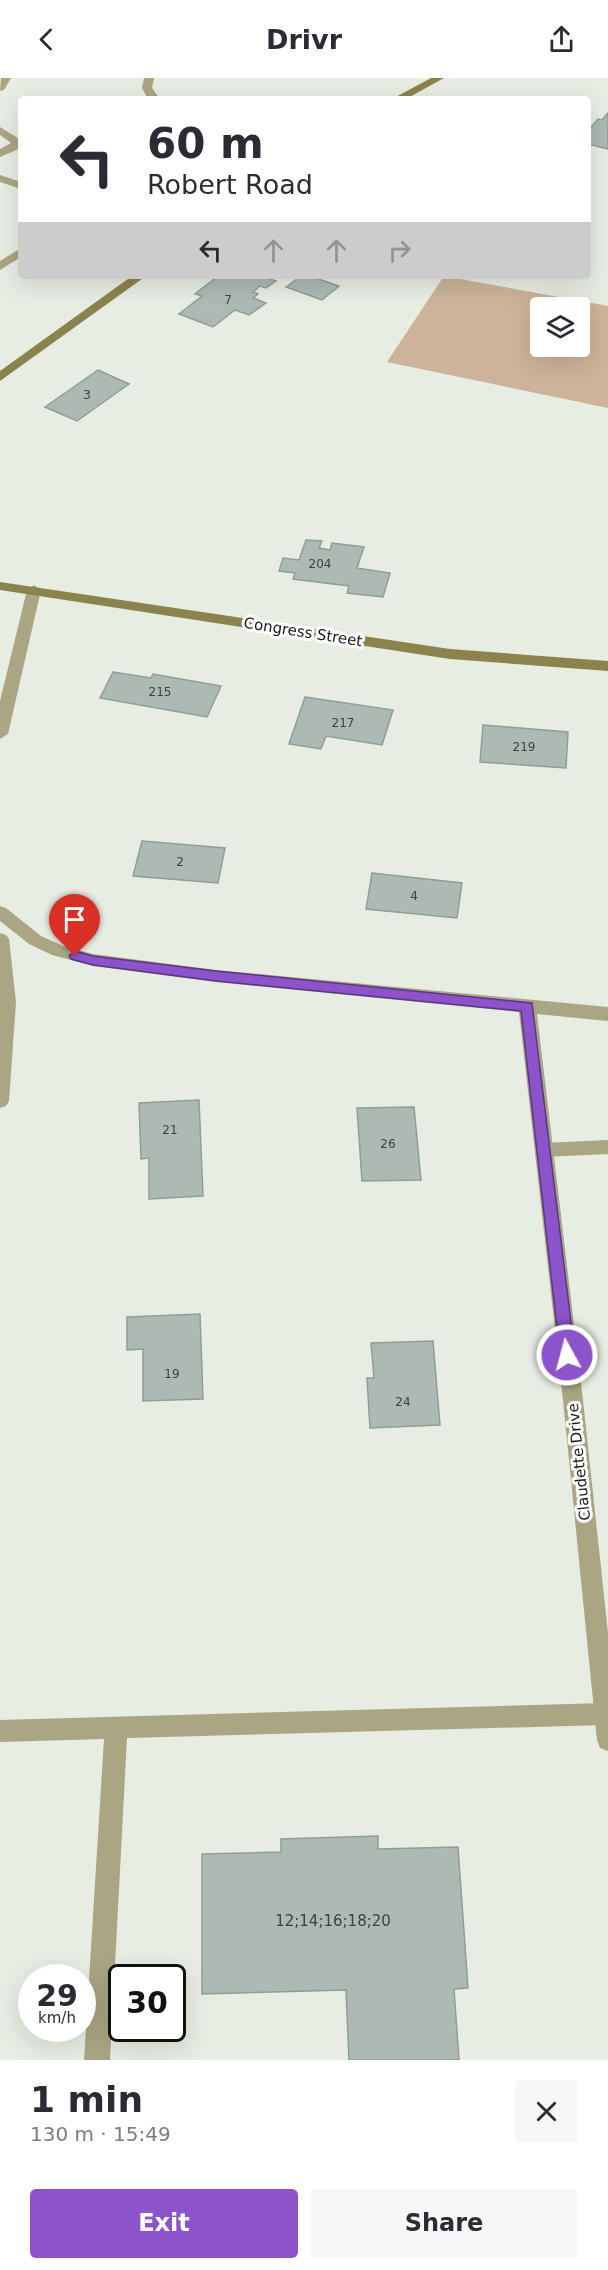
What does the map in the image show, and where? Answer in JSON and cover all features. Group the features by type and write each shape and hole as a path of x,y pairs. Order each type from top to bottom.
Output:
{"main road":[{"path":"404,96 439,78"},
{"path":"0,377 136,279"},
{"name":"Congress Street","path":"0,586 450,654 608,666"}],"street":[{"path":"0,88 6,78"},
{"path":"149,78 147,88 152,96"},
{"path":"0,130 18,144"},
{"path":"0,154 18,145"},
{"path":"0,178 18,185"},
{"path":"0,266 18,254"},
{"path":"0,734 34,590"},
{"path":"0,912 35,940 58,951 93,960 216,976 608,1014"},
{"path":"0,939 7,1002 0,1101"},
{"name":"Claudette Drive","path":"527,1006 604,1658 608,1740"},
{"path":"543,1150 608,1147"},
{"path":"0,1731 605,1714"},
{"path":"97,2060 116,1728"}],"shaded area":[{"path":"442,279 460,279 559,297 530,297 530,357 590,357 590,303 608,306 608,408 387,362"}],"building":[{"path":"608,113 608,149 591,145 591,127 598,119 602,120"},
{"path":"214,279 270,279 276,281 266,288 260,286 253,292 258,294 253,298 266,303 249,315 235,310 213,327 179,314 202,296 195,294"},
{"path":"297,279 319,279 339,286 322,300 286,287"},
{"path":"98,370 129,384 77,421 45,407"},
{"path":"306,540 322,541 319,548 330,550 332,543 364,547 357,568 390,573 383,597 347,593 349,586 293,579 295,573 279,571 283,558 299,560"},
{"path":"113,672 151,678 153,674 221,686 207,717 100,698"},
{"path":"305,697 393,710 382,745 326,736 321,749 289,744"},
{"path":"483,725 568,732 566,768 480,762"},
{"path":"142,841 225,848 218,883 133,876"},
{"path":"372,873 462,883 457,918 366,909"},
{"path":"199,1100 203,1196 149,1199 149,1158 141,1159 139,1103"},
{"path":"414,1107 421,1180 362,1181 357,1108"},
{"path":"200,1314 203,1399 143,1401 143,1349 127,1350 127,1317"},
{"path":"433,1341 440,1425 370,1428 367,1378 374,1378 371,1343"},
{"path":"378,1836 378,1849 458,1847 468,1988 454,1989 459,2060 349,2060 346,1990 202,1994 202,1854 281,1852 281,1839"}],"route":[{"path":"75,956 216,976 527,1006 567,1355"}]}
